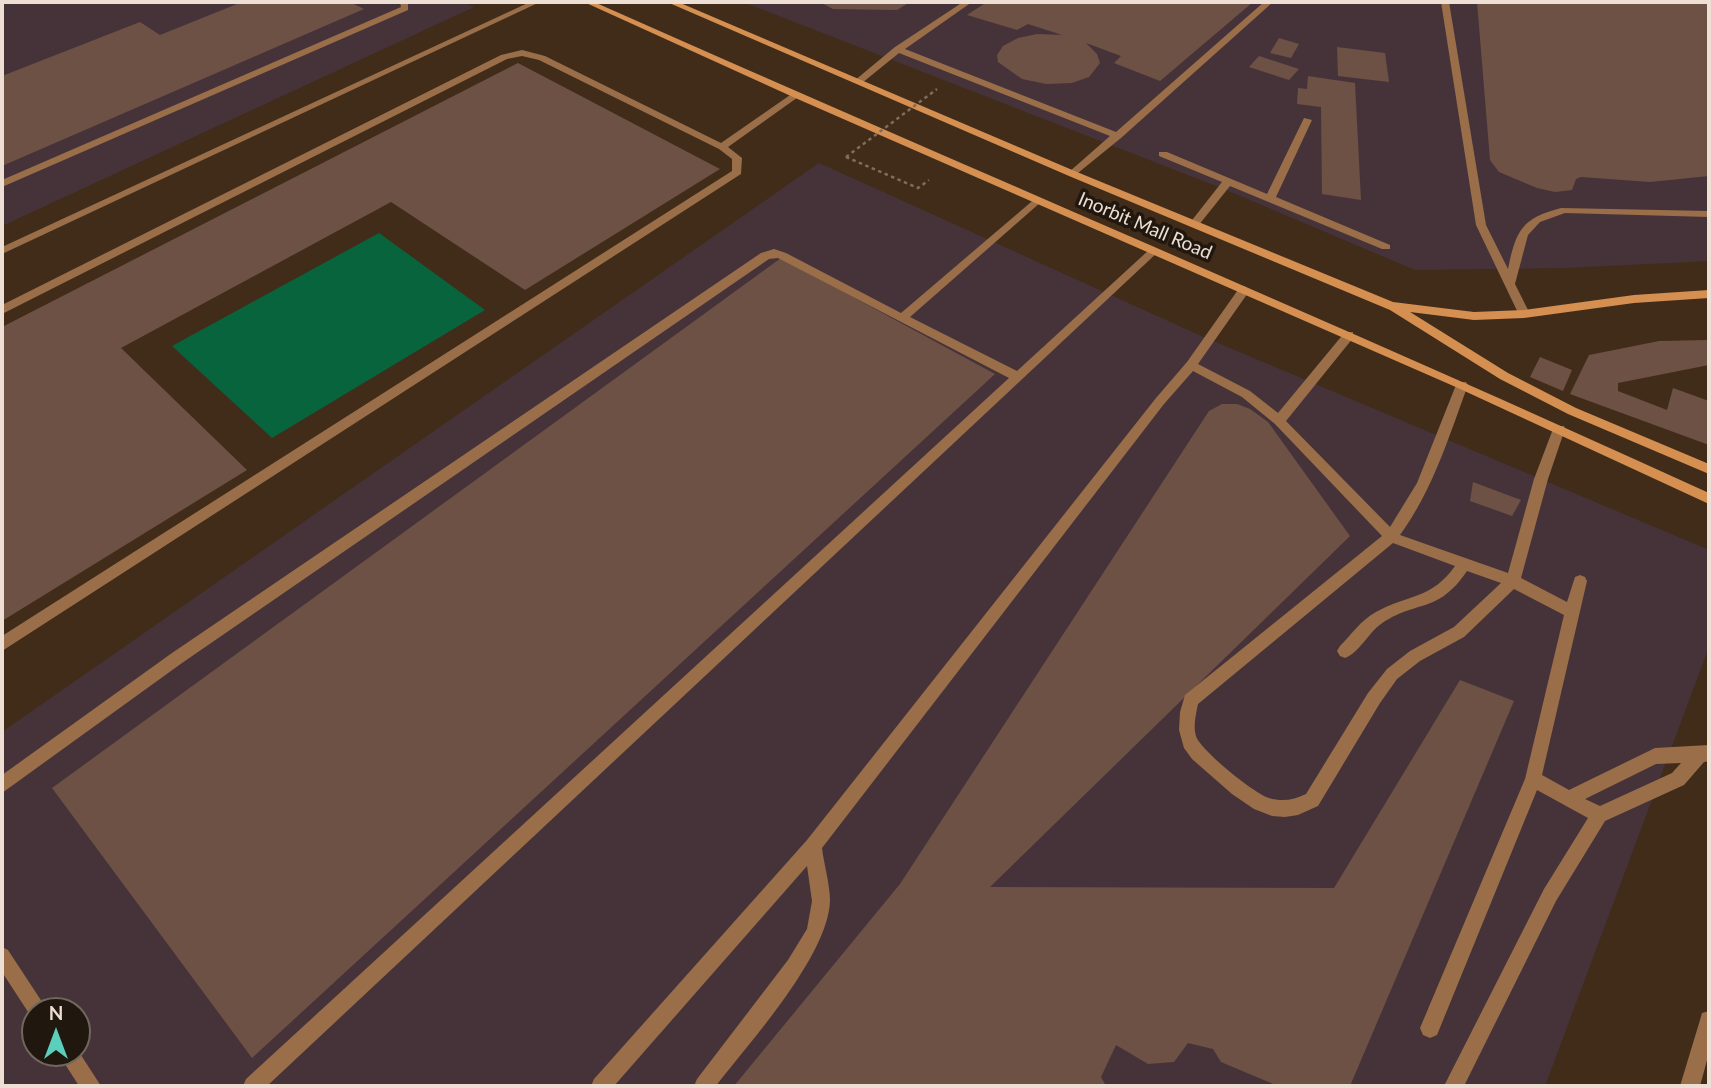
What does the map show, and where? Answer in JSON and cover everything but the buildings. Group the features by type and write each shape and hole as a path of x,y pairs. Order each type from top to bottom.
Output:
{"main road":[{"name":"Inorbit Mall Road","path":"588,2 1462,384 1709,499"},
{"name":"Inorbit Mall Road","path":"671,2 1391,306 1474,316 1524,314 1634,299 1709,294"},
{"path":"1391,306 1504,376 1572,411 1709,469"}],"street":[{"path":"2,184 405,8 404,2"},
{"path":"2,251 536,2"},
{"path":"859,81 898,49 968,2"},
{"path":"1073,174 1269,2"},
{"path":"1445,2 1481,225 1524,314"},
{"path":"898,49 1118,136"},
{"path":"2,310 504,57 522,54 542,58 722,147 737,158 737,172 2,644"},
{"path":"722,147 796,95"},
{"path":"1270,198 1307,120"},
{"path":"1163,154 1386,247"},
{"path":"1194,224 1229,181"},
{"path":"902,318 1037,200"},
{"path":"1510,285 1526,228 1531,221 1565,210 1709,214"},
{"path":"253,1086 1154,251"},
{"path":"2,785 177,658 765,256 774,253 782,255 1018,377"},
{"path":"601,1086 813,846 1191,365 1244,290"},
{"path":"1279,421 1349,335"},
{"path":"1191,365 1246,394 1279,421 1391,537 1513,581 1572,612"},
{"path":"1462,384 1419,495 1409,514 1391,537 1191,700 1186,727 1193,749 1253,802 1274,808 1300,808 1312,800 1374,698 1392,674 1415,656 1459,632 1513,581 1541,479 1559,429"},
{"path":"1345,651 1379,617 1426,601 1444,591 1464,564"},
{"path":"1430,1028 1533,779 1580,581"},
{"path":"1571,797 1655,756 1704,754"},
{"path":"1454,1086 1550,895 1599,815 1678,779 1704,754"},
{"path":"1533,779 1571,797 1599,815"},
{"path":"704,1086 795,967 815,932 821,901 813,846"},
{"path":"2,956 30,997"},
{"path":"1690,1086 1709,1020"},
{"path":"78,1067 91,1086"}],"path":[{"path":"918,188 846,157 937,89"}],"shaded area":[{"path":"2,2 463,2 474,7 2,226"},
{"path":"743,2 1709,2 1709,261 1565,268 1415,270 1224,189"},
{"path":"819,163 1199,335 1709,550 1709,647 1545,1086 2,1086 2,732"}],"green space":[{"path":"379,233 485,310 272,438 172,346"}]}
